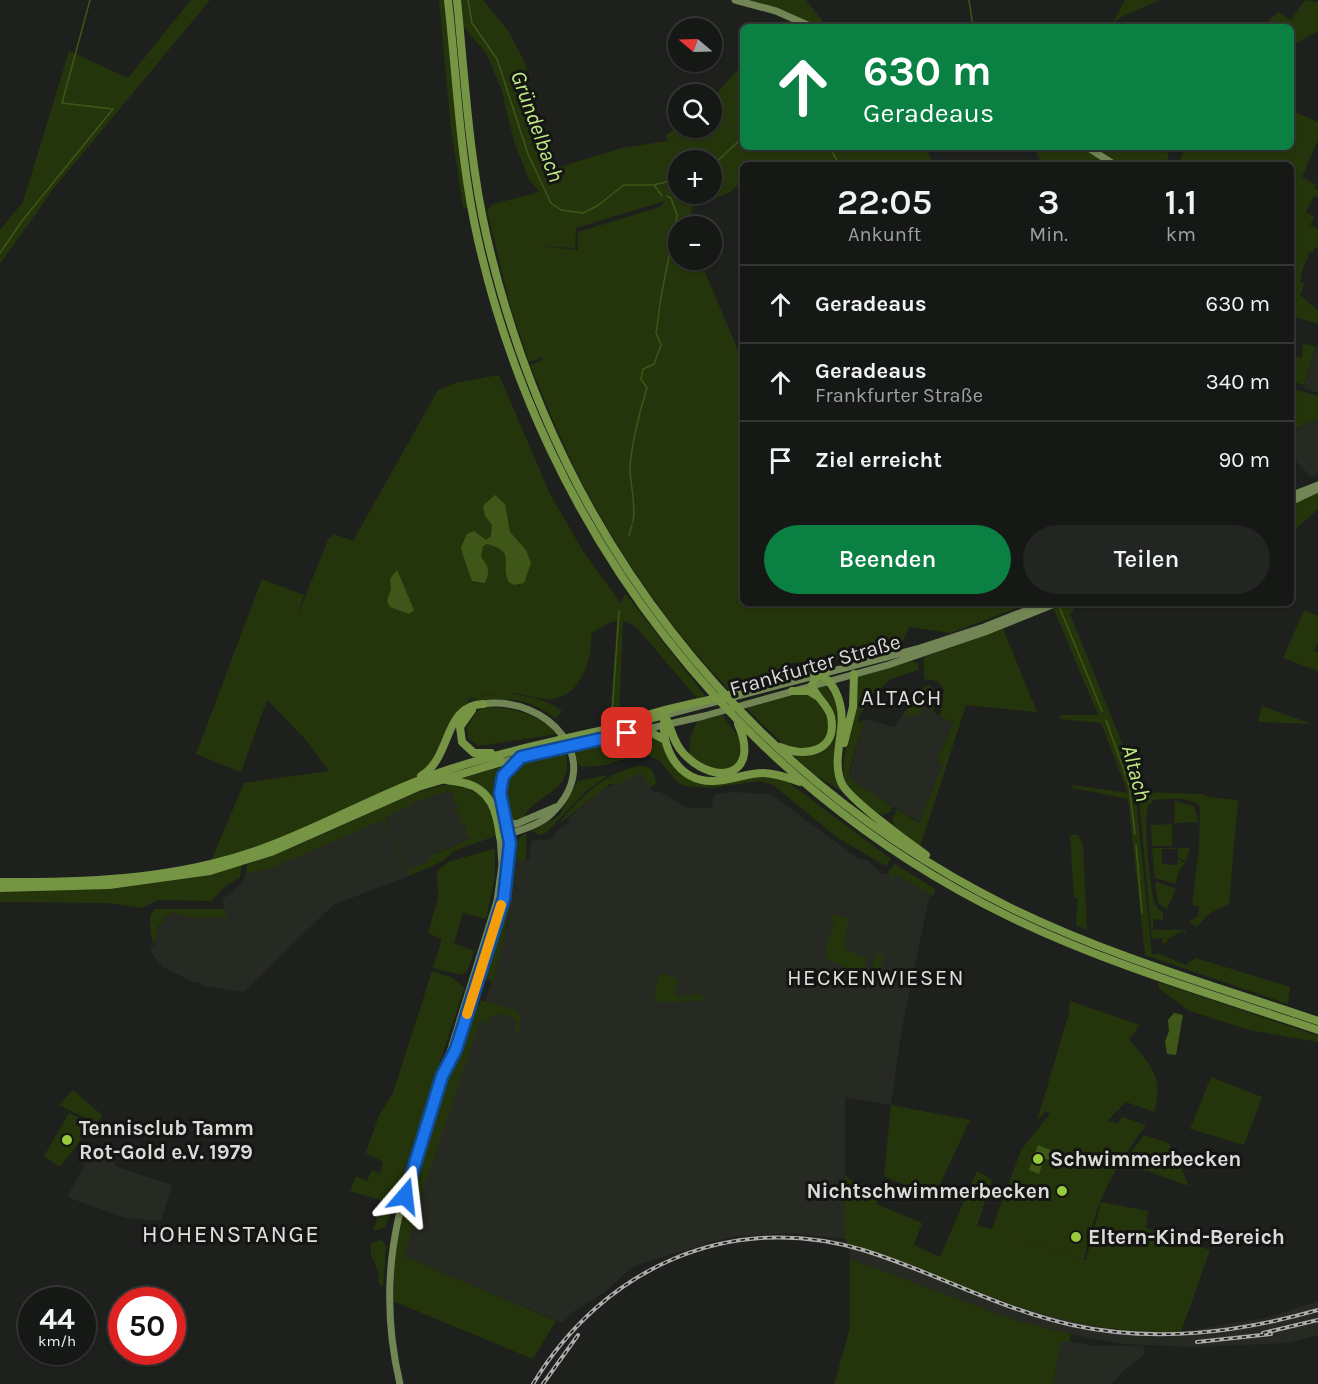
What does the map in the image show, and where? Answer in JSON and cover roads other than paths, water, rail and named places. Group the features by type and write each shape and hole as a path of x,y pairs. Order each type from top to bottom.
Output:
{"highway":[{"path":"448,0 472,210 494,304 518,373 557,466 599,543 653,623 709,691 846,806 940,870 1014,909 1078,938 1318,1021"},
{"path":"456,0 482,211 503,301 525,366 566,462 608,540 657,614 720,690 740,718 804,783 896,853 1011,918 1118,962 1318,1029"},
{"path":"0,882 117,879 216,862 291,837 414,782 507,753 574,741 578,732 731,694 790,671 816,675 834,689 842,715 837,764 840,778 851,797 934,860 940,870"},
{"path":"772,743 802,754 822,747 830,735 831,720 826,706 817,696 812,685 817,677 827,671"},
{"path":"840,778 842,752 853,707 854,674"},
{"path":"792,690 809,692 817,696"},
{"path":"483,704 468,713 462,722 459,733 462,742 474,753 507,753"},
{"path":"414,782 435,765 456,718 472,706 483,704"},
{"path":"665,716 665,740 674,762 696,779 719,781 763,773 804,783"},
{"name":"Frankfurter Straße","path":"574,741 665,716"},
{"path":"666,725 683,753 702,769 721,774 734,770 745,756 740,718"},
{"path":"644,729 665,740"},
{"path":"0,888 109,885 165,879 218,868 271,852 440,778 502,762"},
{"path":"440,778 470,784 489,798 503,837"}],"main road":[{"path":"735,0 776,11 805,24"},
{"path":"1092,150 1111,162"},
{"path":"1294,494 1318,484"},
{"path":"1294,500 1318,489"},
{"name":"Frankfurter Straße","path":"665,716 760,692 827,671 958,636 1037,606"},
{"name":"Frankfurter Straße","path":"502,762 574,741 666,725 854,674 953,644 1049,606"},
{"path":"483,704 522,706 544,716 567,742 572,761 571,779 557,806 503,837"},
{"path":"400,1384 391,1329 390,1263 399,1216 497,901 501,883 506,822 501,783 507,769 521,757"},
{"path":"506,822 521,826"},
{"path":"508,873 512,866 514,839 521,826"},
{"path":"442,1076 456,1049 504,898 508,873 503,837"}],"waterway":[{"path":"0,253 22,221 113,109 62,103 90,0"},
{"name":"Gründelbach","path":"468,0 472,23 497,59 528,154 551,203 561,210 583,213 597,206 624,185 654,185 668,182"},
{"path":"969,0 973,24"},
{"name":"Gründelbach","path":"722,157 740,140"},
{"name":"Gründelbach","path":"831,150 838,162"},
{"path":"654,185 662,196"},
{"path":"633,522 630,462 647,388 641,379 643,369 654,364 661,345 656,333 661,297 669,256 677,244 673,237 677,215 671,198 667,196"},
{"path":"629,536 632,525"},
{"name":"Altach","path":"1059,606 1102,711"},
{"path":"612,714 619,611"},
{"name":"Altach","path":"1106,720 1129,785 1135,834"},
{"name":"Altach","path":"1136,845 1142,913"}],"railway":[{"path":"533,1384 562,1343 595,1308 633,1280 674,1258 719,1244 765,1238 814,1240 863,1250 1019,1310 1072,1325 1103,1330 1134,1333 1196,1333 1257,1325 1318,1310"},
{"path":"1263,1333 1318,1320"},
{"path":"1197,1342 1271,1334"},
{"path":"543,1384 578,1335"}],"place":[{"name":"Tennisclub Tamm Rot-Gold e.V. 1979","path":"67,1140"},
{"name":"Schwimmerbecken","path":"1038,1159"},
{"name":"Nichtschwimmerbecken","path":"1062,1191"},
{"name":"Eltern-Kind-Bereich","path":"1076,1237"}],"district":[{"name":"ALTACH","path":"902,697"},
{"name":"HECKENWIESEN","path":"876,977"},
{"name":"HOHENSTANGE","path":"231,1234"}]}
